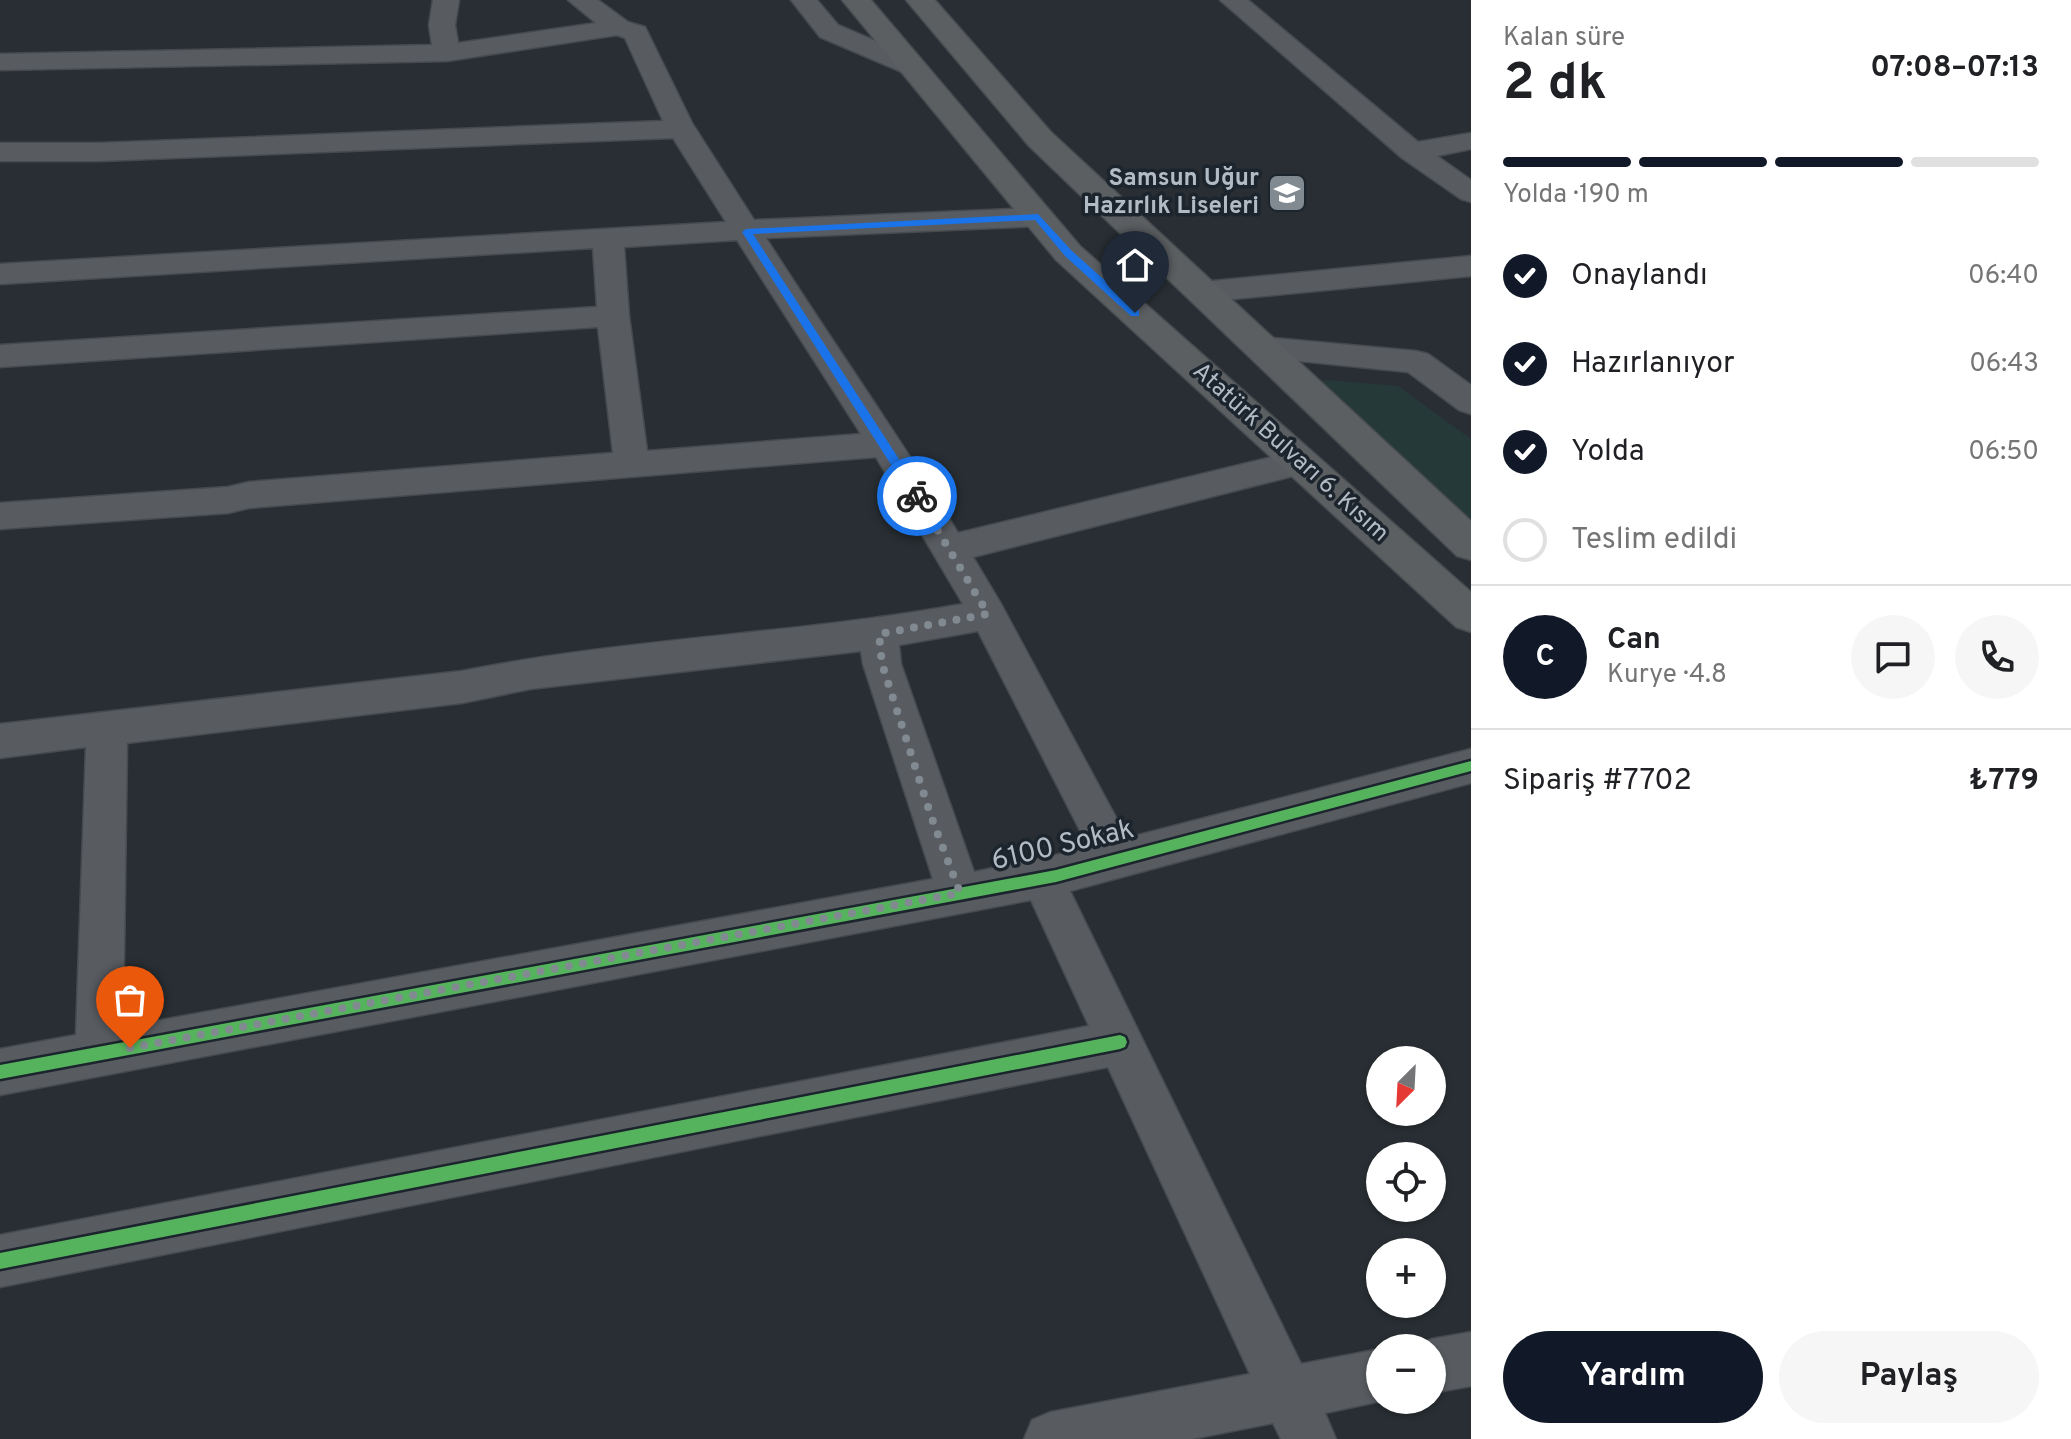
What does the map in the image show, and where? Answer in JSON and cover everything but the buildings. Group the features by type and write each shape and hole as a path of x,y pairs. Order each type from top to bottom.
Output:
{"highway":[{"name":"Atatürk Bulvarı 6. Kısım","path":"856,0 1068,253 1471,616"},
{"name":"Atatürk Bulvarı 6. Kısım","path":"920,0 1040,139 1471,545"}],"street":[{"path":"446,0 442,25 447,53"},
{"path":"581,0 619,27 636,33 682,129 822,351 886,444 988,614 1116,859"},
{"path":"804,0 829,31 911,66"},
{"path":"1233,0 1412,152 1471,193"},
{"path":"0,62 447,53 619,27"},
{"path":"0,152 100,152 682,129"},
{"path":"1412,152 1471,141"},
{"path":"0,274 1038,217"},
{"path":"608,240 613,316 632,465"},
{"path":"1202,292 1471,266"},
{"path":"0,356 613,316"},
{"path":"1261,348 1416,362 1471,402"},
{"path":"0,516 886,444"},
{"path":"949,549 1301,462"},
{"path":"0,741 462,687 530,673 879,634 988,614"},
{"path":"879,634 882,664 931,816 960,893"},
{"path":"99,1054 107,730"},
{"name":"6100 Sokak","path":"0,1072 1042,878 1471,766"},
{"path":"1042,878 1298,1416"},
{"path":"0,1261 1120,1042"},
{"path":"1446,1363 1471,1359"},
{"path":"1051,1439 1298,1416 1366,1383"}],"shaded area":[{"path":"1328,380 1398,386 1471,439 1471,522 1320,382"}],"cycle path":[{"path":"0,1072 1056,876 1471,766"},
{"path":"0,1261 1120,1042"}],"way so far":[{"path":"130,1048 960,893 931,816 882,664 879,634 988,614 917,496"}],"place":[{"name":"Samsun Uğur Hazırlık Liseleri","path":"1287,193"}],"route":[{"path":"917,496 746,232 1038,217 1068,253 1135,313"}]}
